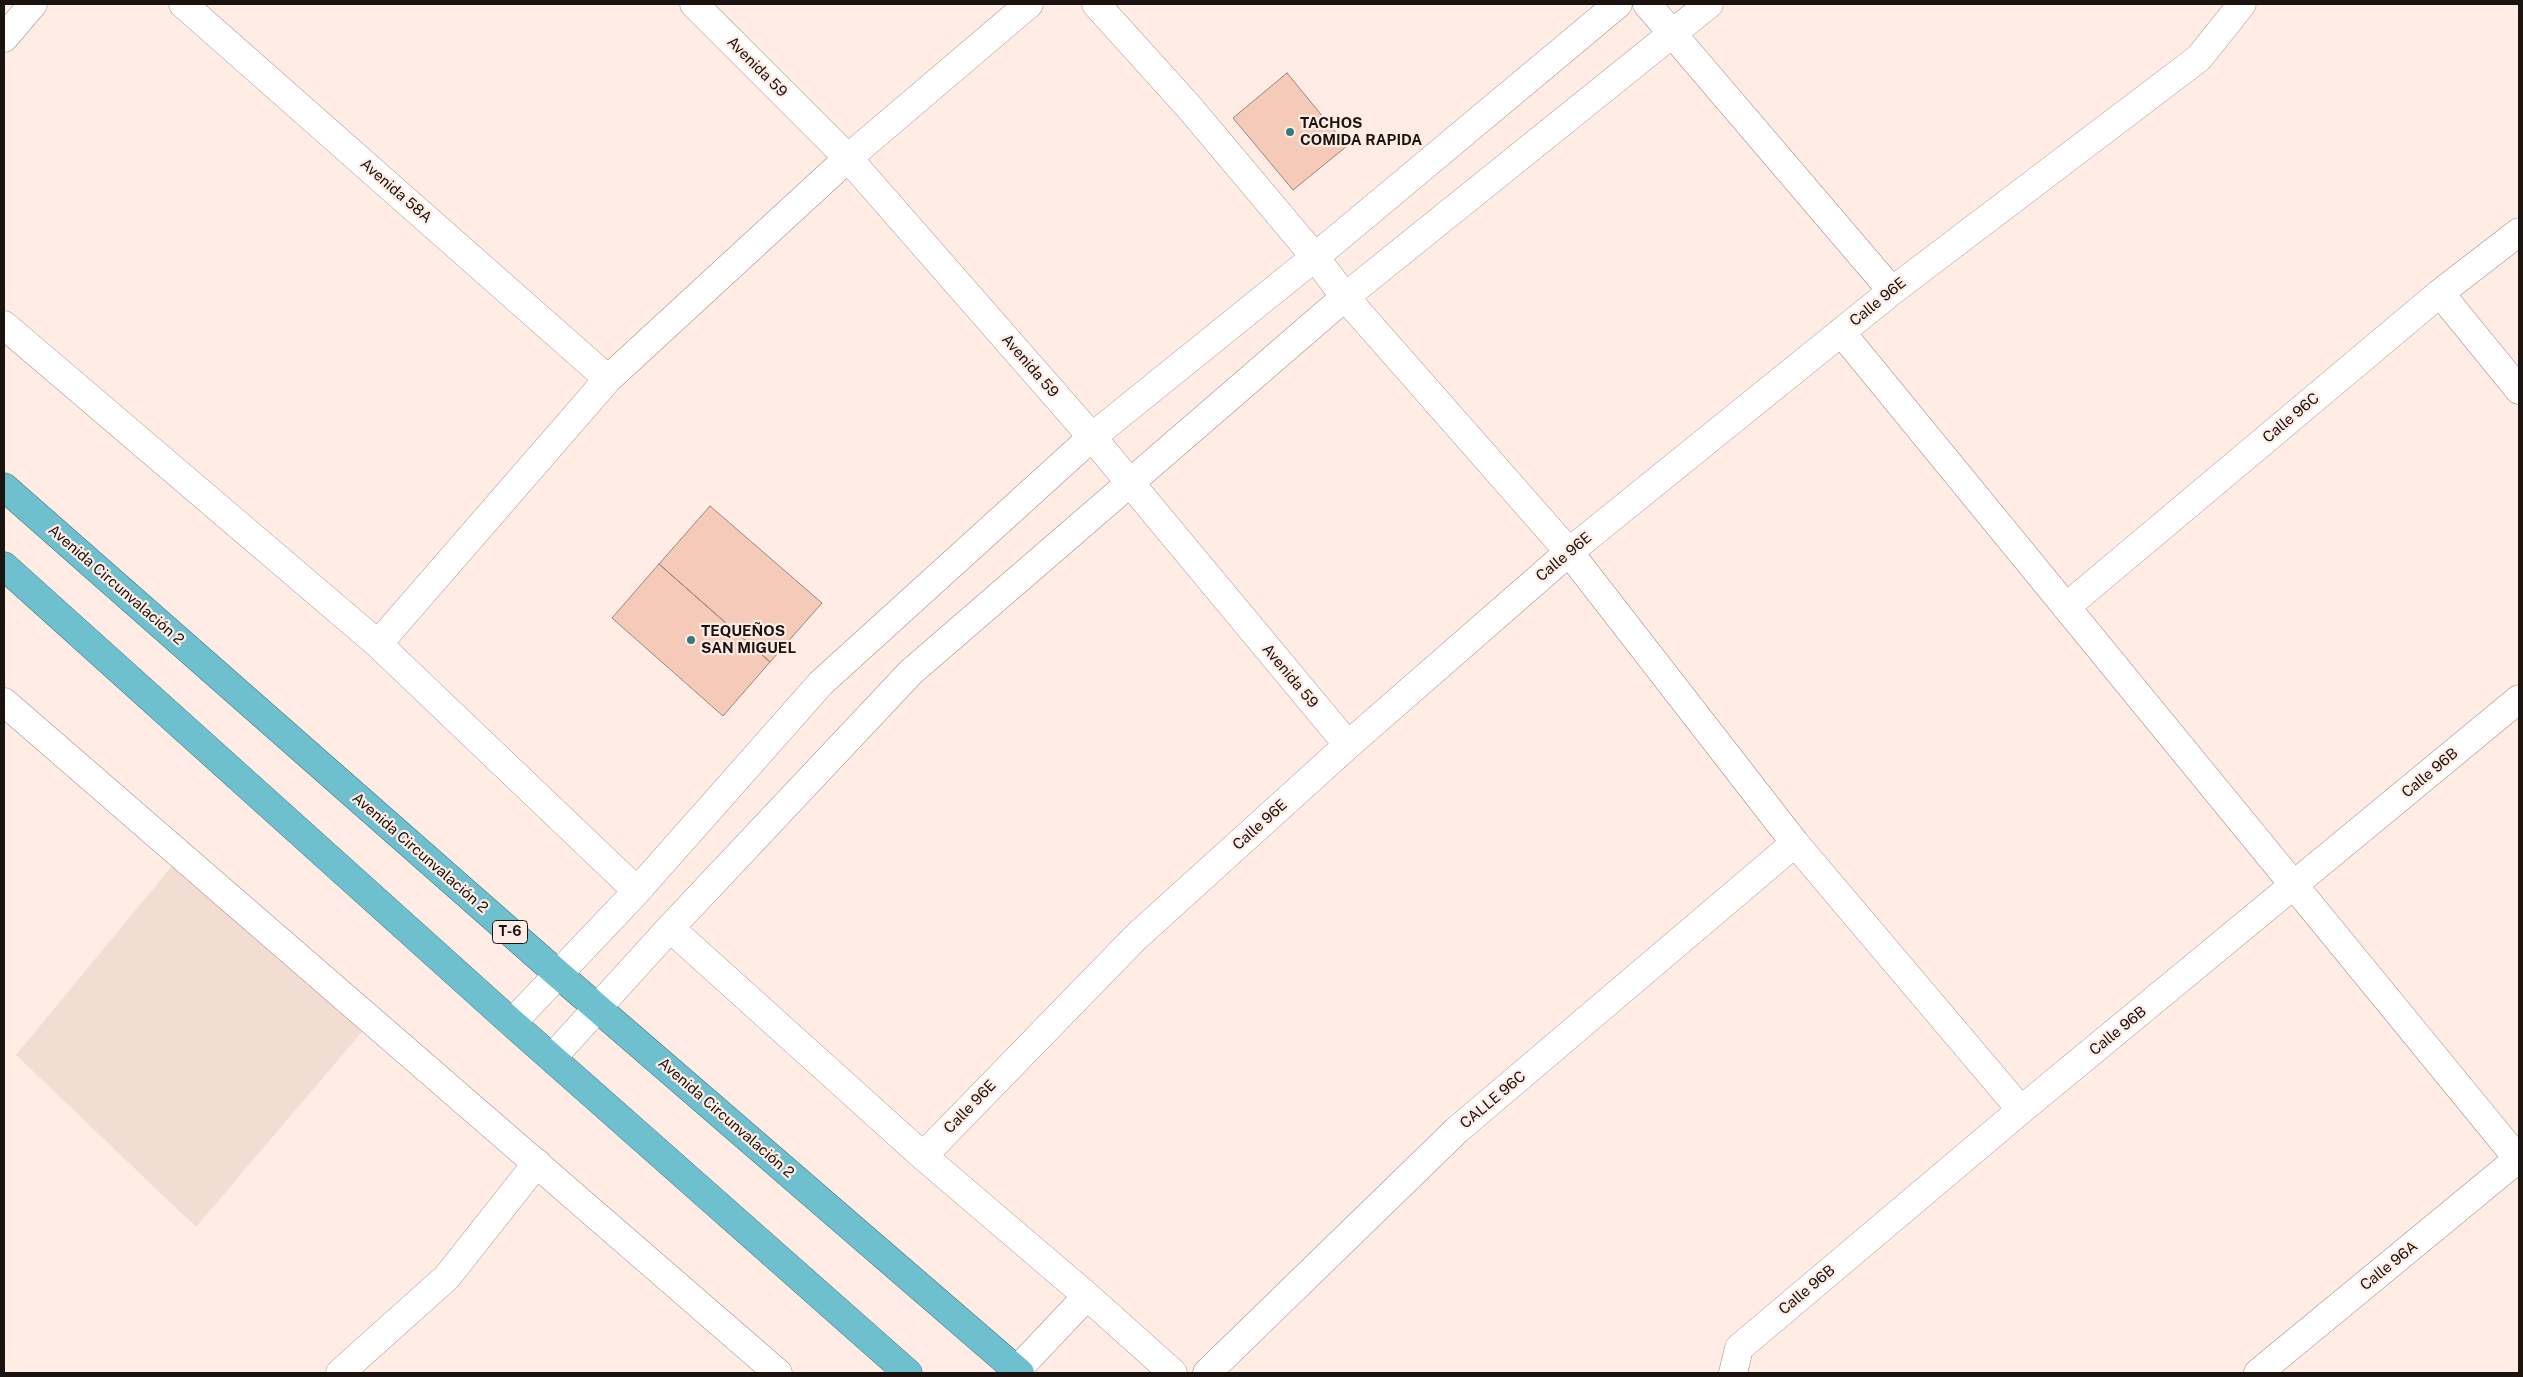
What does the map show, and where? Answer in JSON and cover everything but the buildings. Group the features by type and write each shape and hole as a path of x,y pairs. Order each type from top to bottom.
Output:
{"highway":[{"name":"Avenida Circunvalación 2","path":"4,487 558,974 1018,1372"},
{"path":"4,566 512,1023 907,1373"}],"street":[{"path":"4,38 33,4"},
{"name":"Avenida 58A","path":"183,4 608,379"},
{"name":"Avenida 59","path":"694,4 848,158 1092,437 1348,745"},
{"path":"378,644 608,379 848,158 1029,4"},
{"path":"1096,4 1189,107 1315,257 1345,297 1569,552 1795,843 2021,1110"},
{"path":"512,1023 637,891 821,683 1092,437 1315,257 1618,4"},
{"path":"1646,4 1892,291"},
{"path":"552,1058 670,928 911,672 1130,485 1345,297 1709,4"},
{"name":"Calle 96E","path":"923,1156 1136,937 1348,745 1569,552 1841,332 1892,291 2199,58 2242,4"},
{"name":"Calle 96C","path":"2066,607 2440,293 2519,232"},
{"path":"2440,293 2519,390"},
{"path":"4,325 378,644 637,891"},
{"path":"1841,332 2519,1159"},
{"name":"Calle 96B","path":"1733,1373 1739,1348 2021,1110 2519,699"},
{"path":"4,702 778,1373"},
{"name":"CALLE 96C","path":"1207,1373 1458,1130 1795,843"},
{"path":"670,928 923,1156 1087,1296 1173,1373"},
{"name":"Calle 96A","path":"2258,1373 2519,1159"},
{"path":"340,1373 447,1277 537,1163"},
{"path":"1018,1372 1087,1296"}],"shaded area":[{"path":"181,855 372,1020 196,1227 16,1055"}],"place":[{"name":"TACHOS COMIDA RAPIDA","path":"1290,132"},
{"name":"TEQUEÑOS SAN MIGUEL","path":"691,640"}]}
